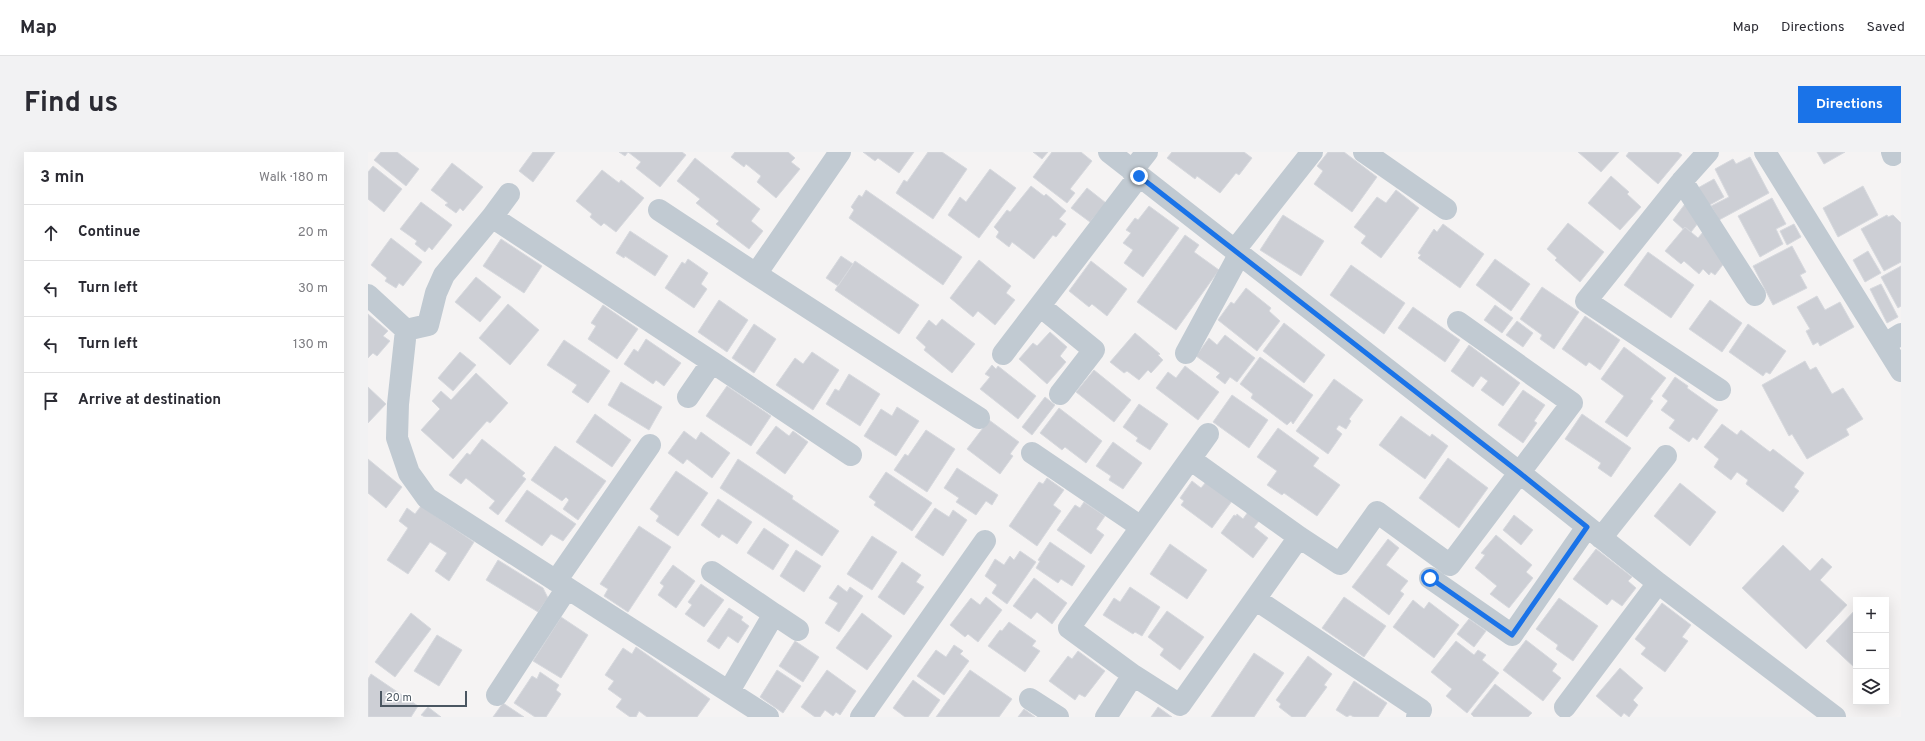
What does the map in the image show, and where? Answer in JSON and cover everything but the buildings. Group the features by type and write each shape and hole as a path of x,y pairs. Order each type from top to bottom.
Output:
{"street":[{"path":"756,274 840,152"},
{"path":"1109,152 1520,473 1658,583 1835,717"},
{"path":"1003,354 1040,306 1136,174 1146,152"},
{"path":"1186,353 1237,253 1312,152"},
{"path":"1364,152 1446,209"},
{"path":"1708,152 1586,301 1720,390"},
{"path":"1765,152 1893,339 1901,371"},
{"path":"1682,182 1755,295"},
{"path":"406,330 428,325 436,293 444,275 509,194"},
{"path":"659,210 979,418"},
{"path":"492,216 851,455"},
{"path":"368,295 406,330"},
{"path":"1040,306 1094,350 1060,394"},
{"path":"1190,459 1299,537 1340,564 1377,512 1450,565 1572,403 1458,322"},
{"path":"406,330 398,404 397,438 409,473 427,498 768,717"},
{"path":"688,397 712,362"},
{"path":"1208,434 1069,628 1133,675 1180,705 1299,537"},
{"path":"497,695 561,584 650,445"},
{"path":"1032,453 1141,527"},
{"path":"1430,578 1512,635 1594,532 1666,456"},
{"path":"861,717 985,541"},
{"path":"712,572 798,630"},
{"path":"1565,707 1658,583"},
{"path":"1255,599 1421,710 1417,717"},
{"path":"729,691 774,614"},
{"path":"1106,717 1133,675"},
{"path":"1030,699 1058,717"}],"route":[{"path":"1139,176 1587,527 1512,635 1430,578"}]}
